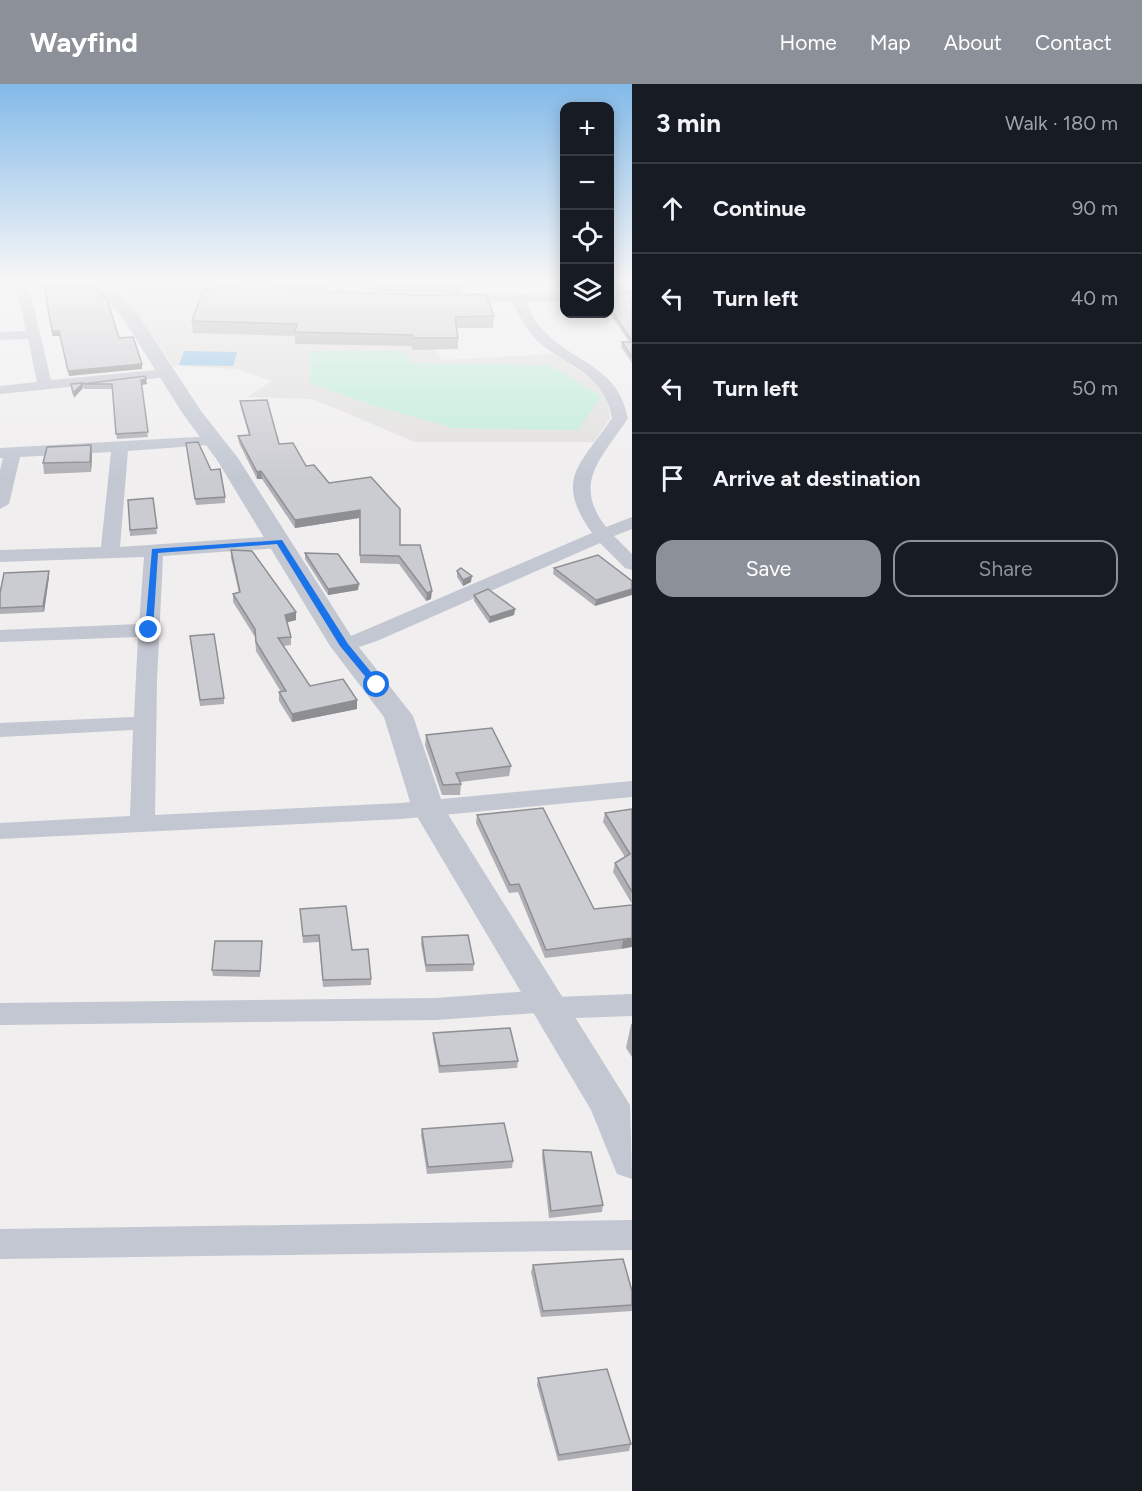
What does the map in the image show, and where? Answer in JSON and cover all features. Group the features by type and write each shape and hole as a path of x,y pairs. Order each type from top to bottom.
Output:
{"street":[{"path":"38,348 45,385"},
{"path":"151,348 193,414 214,441 344,646 398,716 428,808 610,1105 632,1161"},
{"path":"556,348 599,377 616,395 620,418 588,466 580,490 585,506 603,535 632,564"},
{"path":"0,390 168,373"},
{"path":"0,504 6,453 214,441"},
{"path":"110,552 120,447"},
{"path":"344,646 370,637 632,522"},
{"path":"0,556 154,551 279,542"},
{"path":"142,823 154,551"},
{"path":"0,636 149,630"},
{"path":"0,730 145,723"},
{"path":"0,831 428,808 632,789"},
{"path":"0,1014 436,1009 546,1004 632,1005"},
{"path":"0,1244 632,1235"}],"shaded area":[{"path":"161,348 435,348 442,360 555,354 599,385 607,399 610,418 594,442 415,442 313,399 247,397 272,381 237,369 173,366"}],"green space":[{"path":"310,351 404,351 413,363 550,365 601,396 578,430 453,428 369,404 310,383"}],"water":[{"path":"184,351 237,352 233,366 179,365"}],"building":[{"path":"63,348 137,348 142,364 68,371"},
{"path":"626,348 632,348 632,357"},
{"path":"145,376 146,379 141,380 148,432 116,434 112,384 83,384"},
{"path":"83,383 73,393 71,384"},
{"path":"267,400 279,444 293,443 306,466 314,465 329,483 371,477 400,509 400,545 420,545 432,591 427,593 399,556 360,555 360,510 295,520 261,471 257,472 238,436 250,435 240,401"},
{"path":"198,442 211,470 220,469 225,497 195,499 186,443"},
{"path":"91,445 90,462 43,463 47,447"},
{"path":"153,498 157,528 130,530 128,500"},
{"path":"231,550 252,551 296,612 285,615 291,637 278,638 310,686 343,679 357,700 292,714 279,692 286,691 256,642 255,629 233,594 240,592"},
{"path":"305,553 338,554 359,584 328,589"},
{"path":"598,555 632,581 632,589 596,600 554,568"},
{"path":"461,568 472,576 463,580 457,571"},
{"path":"49,571 43,606 0,608 4,573"},
{"path":"488,589 515,609 490,617 474,595"},
{"path":"214,634 224,698 200,700 190,636"},
{"path":"492,728 511,766 456,773 461,784 443,785 426,735"},
{"path":"543,808 594,909 632,905 632,938 546,950 519,884 510,885 477,815"},
{"path":"632,809 632,892 615,863 630,854 605,813"},
{"path":"346,906 352,950 368,949 371,979 323,980 319,935 303,936 300,909"},
{"path":"468,935 474,964 426,965 422,937"},
{"path":"215,941 262,941 260,971 212,970"},
{"path":"510,1028 518,1061 440,1066 433,1033"},
{"path":"504,1123 513,1161 428,1167 422,1129"},
{"path":"543,1150 591,1152 603,1205 551,1211"},
{"path":"623,1259 632,1291 632,1305 543,1311 533,1265"},
{"path":"607,1369 631,1444 559,1455 538,1378"}],"route":[{"path":"149,630 154,551 279,542 344,646 377,685"}]}
